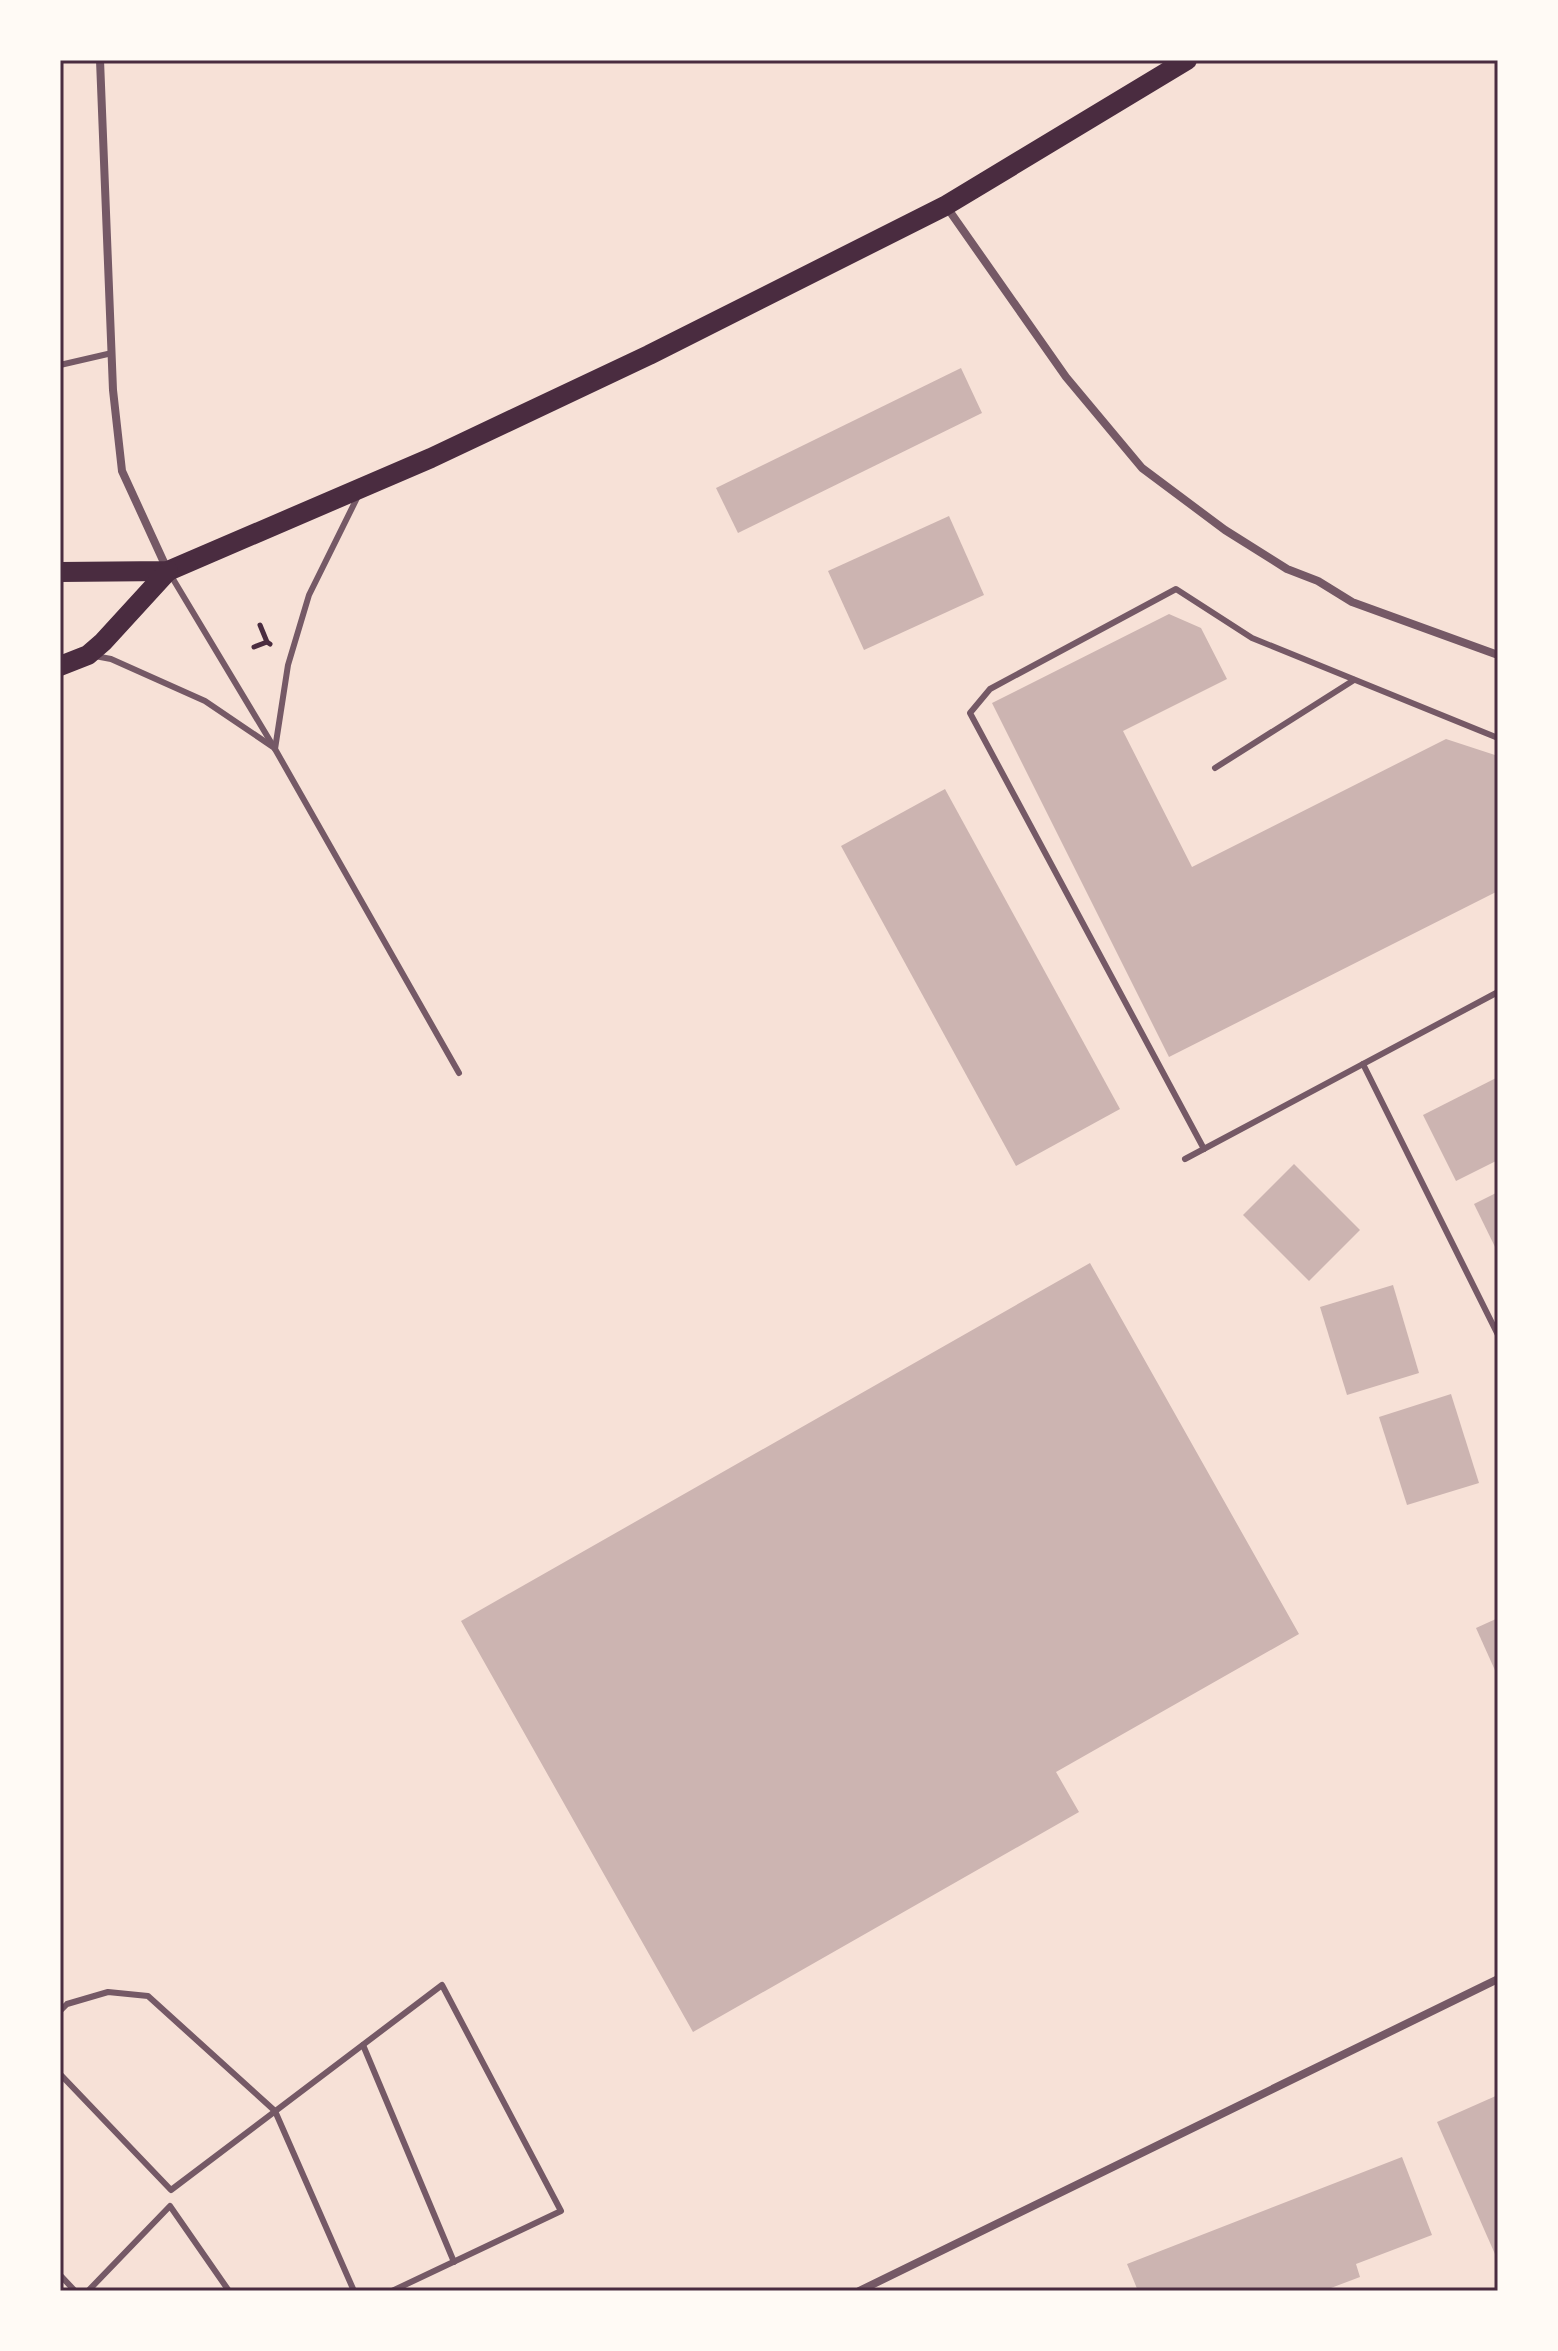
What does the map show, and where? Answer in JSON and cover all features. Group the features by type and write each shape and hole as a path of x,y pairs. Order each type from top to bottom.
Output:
{"main road":[{"path":"60,572 168,571 431,458 649,355 945,206 1187,60"},
{"path":"60,666 88,655 103,642 168,571"}],"street":[{"path":"100,60 112,353 122,471 168,571"},
{"path":"945,206 1066,377 1142,468 1225,530 1287,569 1318,581 1352,602 1498,655"},
{"path":"859,2291 1498,1979"}],"lane":[{"path":"60,365 112,353"},
{"path":"275,749 288,665 309,595 362,488"},
{"path":"168,571 275,749 459,1073"},
{"path":"1204,1149 970,713 990,689 1176,589 1252,638 1498,738"},
{"path":"88,655 111,659 205,701 275,749"},
{"path":"1215,768 1354,680"},
{"path":"1185,1159 1498,992"},
{"path":"1363,1064 1498,1335"},
{"path":"171,2190 442,1985 561,2211 392,2291"},
{"path":"60,2011 67,2004 108,1992 148,1996 275,2111 354,2291"},
{"path":"363,2045 454,2262"},
{"path":"60,2074 171,2190 170,2206 229,2291"},
{"path":"88,2291 170,2206"},
{"path":"60,2275 75,2291"}],"path":[{"path":"260,625 267,642 278,649"},
{"path":"254,647 267,642"}],"building":[{"path":"961,368 982,413 738,533 716,488"},
{"path":"949,516 984,595 864,650 828,571"},
{"path":"1169,614 1201,628 1227,679 1123,731 1192,867 1446,739 1498,756 1498,891 1169,1057 992,703"},
{"path":"945,789 1120,1109 1016,1166 841,846"},
{"path":"1498,1077 1498,1160 1456,1181 1423,1115"},
{"path":"1294,1164 1360,1230 1309,1281 1243,1215"},
{"path":"1498,1192 1498,1253 1474,1204"},
{"path":"1090,1263 1299,1634 1056,1772 1079,1812 693,2032 461,1621"},
{"path":"1393,1285 1419,1373 1347,1395 1320,1307"},
{"path":"1451,1394 1479,1483 1407,1505 1379,1417"},
{"path":"1498,1618 1498,1677 1476,1628"},
{"path":"1498,2095 1498,2261 1437,2122"},
{"path":"1402,2157 1432,2235 1356,2264 1360,2277 1323,2291 1138,2291 1127,2264"}]}
